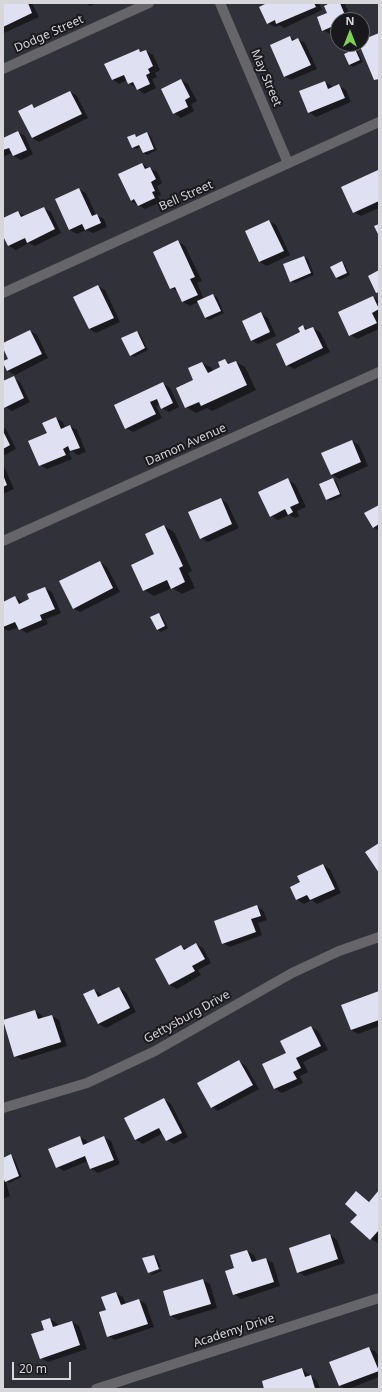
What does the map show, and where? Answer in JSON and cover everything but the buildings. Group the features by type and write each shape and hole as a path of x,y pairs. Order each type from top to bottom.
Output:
{"street":[{"name":"Dodge Street","path":"3,69 148,3"},
{"name":"May Street","path":"220,3 288,163"},
{"name":"Bell Street","path":"3,293 379,122"},
{"name":"Damon Avenue","path":"3,541 379,372"},
{"name":"Gettysburg Drive","path":"3,1108 88,1083 155,1051 299,970 339,951 379,937"},
{"name":"Academy Drive","path":"96,1389 379,1298"}]}
